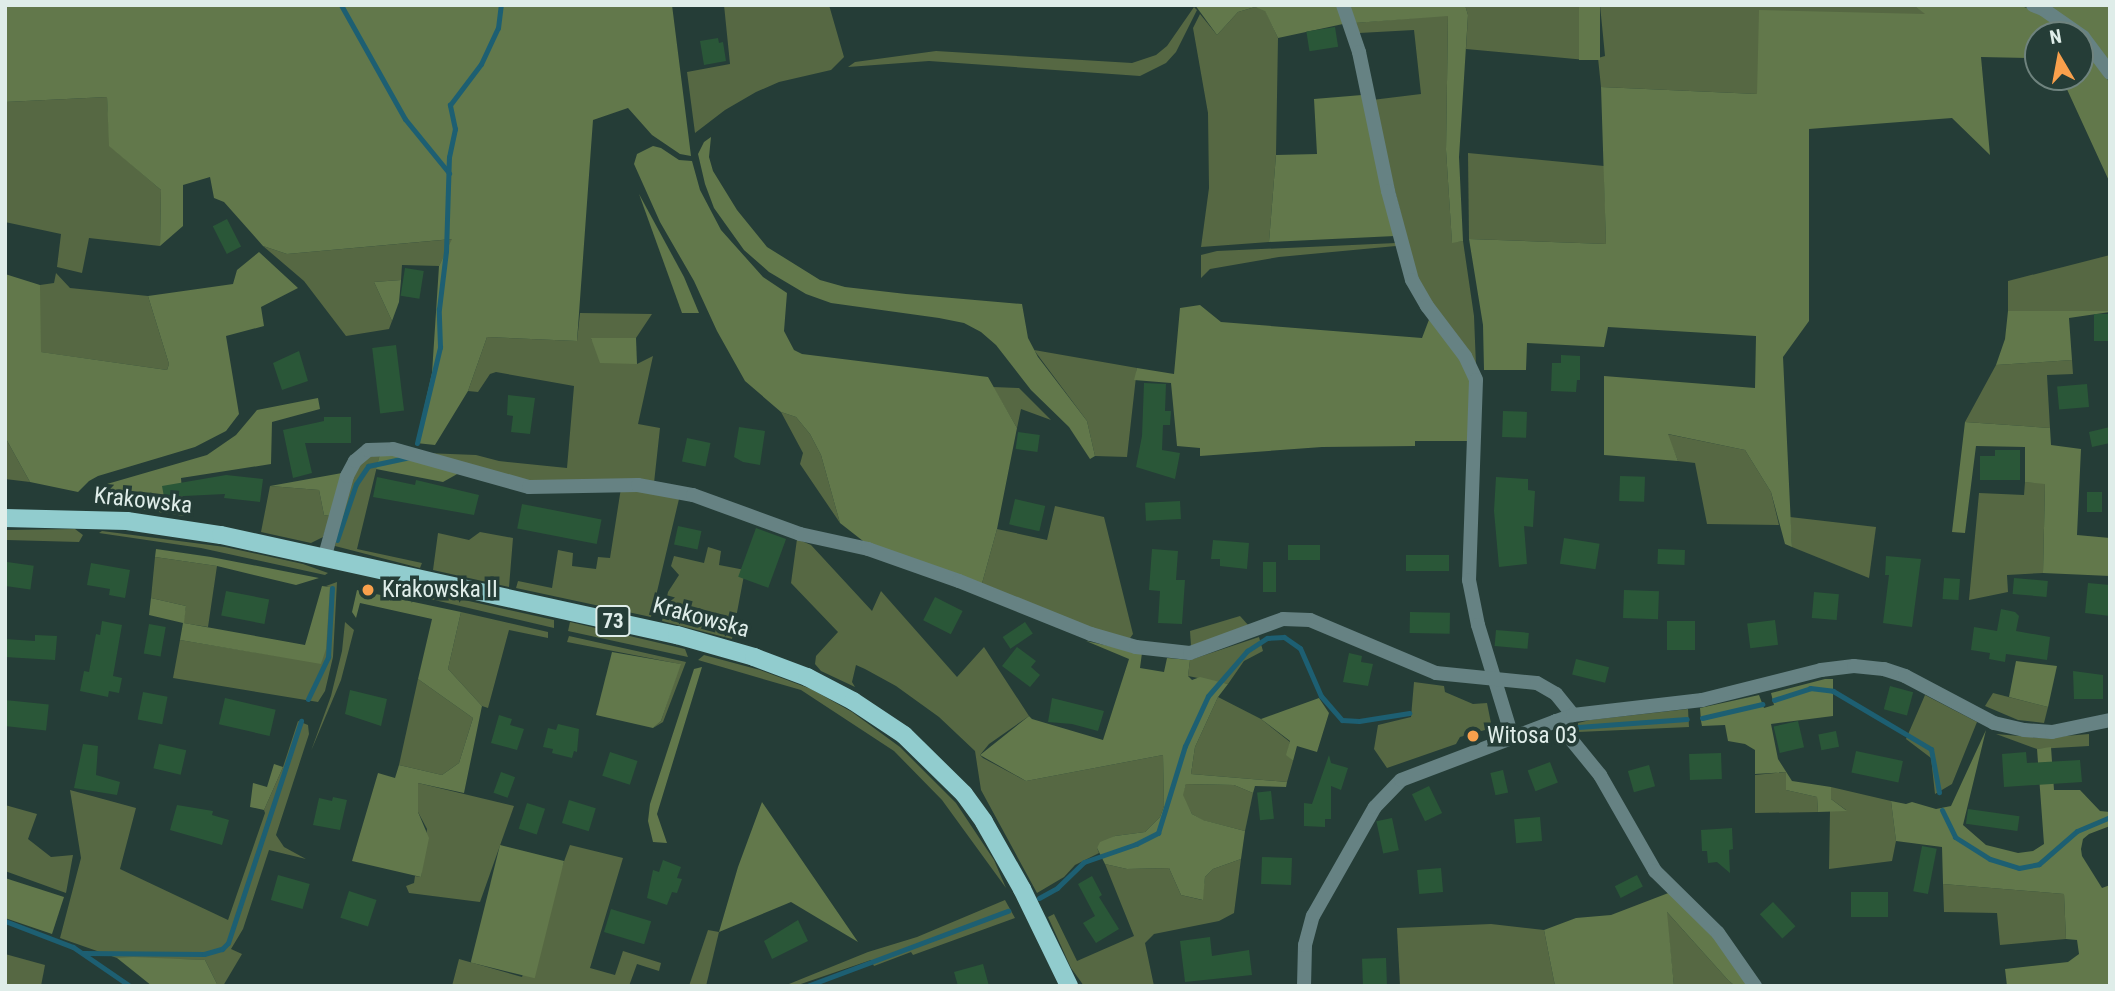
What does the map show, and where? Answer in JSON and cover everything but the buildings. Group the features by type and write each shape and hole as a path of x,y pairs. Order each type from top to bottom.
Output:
{"main road":[{"name":"Krakowska","path":"5,518 148,523 222,535 677,635 786,669 853,701 904,735 969,801 1022,888 1069,986"}],"street":[{"path":"1343,5 1359,52 1388,191 1412,280 1427,306 1465,356 1476,380 1469,580 1478,625 1512,736"},
{"path":"2033,5 2083,37 2110,72"},
{"path":"324,559 347,476 355,461 368,450 393,449 529,487 638,485 693,495 800,534 879,553 1091,634 1136,647 1190,653 1272,622 1300,618 1436,673 1537,683 1556,694 1573,715"},
{"path":"1304,986 1305,945 1313,916 1375,807 1401,780 1573,715 1702,700 1821,670 1854,666 1884,669 1905,676 1994,723 2024,730 2052,732 2110,720"},
{"path":"1556,721 1600,775 1655,871 1718,933 1755,986"}],"green space":[{"path":"5,5 672,5 691,156 680,154 652,135 628,108 593,120 577,341 487,337 468,391 435,445 416,443 432,373 439,266 452,239 287,254 263,246 224,202 214,198 210,177 183,185 183,226 160,246 161,190 109,146 107,97 5,102"},
{"path":"724,5 829,5 844,57 831,70 779,82 756,92 725,110 695,133 687,72 730,64"},
{"path":"1195,5 1337,5 1343,24 1278,38 1265,11 1255,7 1238,12 1217,35"},
{"path":"1348,5 1465,5 1468,15 1459,157 1463,241 1452,243 1446,150 1448,16 1355,23"},
{"path":"1465,5 1579,5 1586,60 1466,49 1468,15"},
{"path":"1579,5 1600,5 1600,60 1579,60"},
{"path":"1600,5 1913,5 1926,14 1757,94 1601,87 1598,58 1605,56"},
{"path":"1913,5 2018,5 2039,12 2052,21 2024,21 2024,58 1981,57 1990,155 1952,118 1809,129 1809,321 1783,357 1792,547 1785,544 1771,492 1745,450 1668,434 1678,461 1604,455 1604,376 1755,388 1756,336 1608,327 1604,347 1527,343 1526,370 1484,370 1483,325 1469,239 1606,244 1601,87 1757,94 1759,10 1925,14"},
{"path":"2042,5 2110,5 2110,66 2094,52 2094,21 2060,21"},
{"path":"1194,7 1197,10 1176,52 1166,63 1140,76 929,61 848,67 855,62 936,51 1132,63 1156,55 1167,46"},
{"path":"1255,7 1265,10 1278,38 1276,155 1269,242 1201,247 1209,188 1208,113 1193,28 1200,14 1217,35 1238,12"},
{"path":"1448,15 1446,150 1452,242 1463,241 1474,316 1476,366 1418,282 1372,100 1421,94 1414,30 1359,33 1355,23"},
{"path":"2094,62 2110,83 2110,183 2068,91 2094,91"},
{"path":"1362,95 1395,236 1269,242 1276,155 1317,154 1314,99"},
{"path":"107,97 110,146 161,190 160,246 89,238 82,273 57,267 61,234 5,222 5,102"},
{"path":"711,137 709,157 713,171 737,210 767,247 820,280 845,287 1022,304 1028,338 1038,357 1087,421 1095,456 1090,459 1069,427 1031,390 996,345 981,332 964,323 939,318 831,303 806,294 769,272 744,250 714,208 698,154 704,142"},
{"path":"653,146 679,160 692,161 700,190 721,230 763,277 787,293 784,331 794,350 802,354 988,377 1017,428 997,529 981,587 863,541 840,523 821,455 810,434 796,417 781,412 745,381 717,331 694,281 660,222 634,164 637,154"},
{"path":"1468,153 1604,166 1606,244 1469,239"},
{"path":"639,194 684,277 699,313 682,313"},
{"path":"453,239 439,266 402,265 401,280 374,282 392,321 389,329 346,336 304,281 263,246 287,254"},
{"path":"1396,243 1396,246 1279,257 1210,269 1201,278 1201,255 1217,251"},
{"path":"259,252 298,288 261,307 264,326 226,336 239,414 226,431 195,447 98,476 78,492 30,482 5,437 5,274 40,285 41,352 167,370 169,364 148,296 233,284 237,270"},
{"path":"2110,255 2110,311 2008,311 2008,281"},
{"path":"56,273 70,288 148,296 169,364 167,370 40,352 40,285 54,283"},
{"path":"401,280 399,302 392,321 374,282"},
{"path":"1200,305 1221,322 1422,338 1430,317 1469,372 1470,441 1415,441 1415,446 1322,447 1200,456 1200,448 1177,446 1171,383 1134,380 1137,368 1174,374 1180,308"},
{"path":"2008,311 2110,312 2069,318 2072,360 1996,365 2005,339"},
{"path":"580,313 652,314 636,338 591,339 637,364 653,356 638,424 660,428 654,483 539,485 425,453 476,455 499,461 567,468 574,386 496,372 490,374 478,392 468,391 487,337 577,341"},
{"path":"591,338 636,338 637,364 600,363"},
{"path":"1034,350 1137,368 1127,457 1095,456 1087,421"},
{"path":"2072,360 2073,374 2047,375 2050,428 1965,422 1996,365"},
{"path":"993,387 1019,388 1051,420 1021,409 1017,428"},
{"path":"318,398 320,409 272,422 271,464 181,478 184,516 113,505 94,498 98,488 107,484 207,455 236,435 257,410"},
{"path":"781,412 796,417 810,434 821,455 840,523 800,464 803,453"},
{"path":"1965,422 2050,428 2051,445 2081,449 2077,535 2110,538 2110,576 2043,573 2045,484 2025,482 2025,447 1976,446 1965,533 1952,532"},
{"path":"1667,434 1745,450 1771,492 1779,525 1707,524 1695,463 1678,461"},
{"path":"5,437 30,482 5,479"},
{"path":"380,454 357,549 422,563 420,568 335,546 345,493 363,459"},
{"path":"380,454 392,454 459,473 443,482 376,469"},
{"path":"342,473 330,516 324,515 319,490 270,486"},
{"path":"2025,482 2045,483 2043,573 2007,575 2008,592 1969,600 1979,493 2024,495"},
{"path":"270,486 319,490 324,515 330,516 323,537 311,543 261,532"},
{"path":"621,488 679,499 651,617 516,588 518,581 552,588 558,550 573,553 572,566 596,569 598,557 610,558"},
{"path":"1055,506 1104,517 1133,634 1128,641 981,587 997,529 1047,540"},
{"path":"1790,517 1876,527 1869,578 1792,547"},
{"path":"75,529 83,535 79,542 7,540 5,545 5,530"},
{"path":"102,531 225,547 303,564 328,573 325,575 201,548 99,533"},
{"path":"480,532 513,538 509,587 433,570 438,533 469,540"},
{"path":"797,539 811,545 872,611 881,591 957,677 984,647 1029,716 989,744 980,755 983,758 1026,781 1163,755 1164,806 1160,817 1145,832 1115,836 1097,848 1099,853 1075,865 1064,877 1037,893 981,790 975,751 939,717 896,686 865,669 856,665 852,682 855,687 821,671 815,664 816,656 838,632 791,583"},
{"path":"708,547 721,551 719,565 745,570 732,639 662,621 668,592 679,575 671,566 674,556 704,563"},
{"path":"156,549 319,578 296,585 217,566 155,557"},
{"path":"155,557 217,566 208,627 183,623 186,606 151,598"},
{"path":"337,582 333,657 325,691 318,702 173,678 180,640 321,663 329,587 326,586"},
{"path":"322,586 330,587 326,649 321,664 180,640 183,623 149,615 151,598 186,606 184,623 305,645"},
{"path":"357,590 461,612 448,669 482,706 464,793 418,783 418,812 429,838 421,877 352,861 378,773 395,778 399,765 442,775 459,763 473,718 418,679 432,619 360,603 356,618 352,612"},
{"path":"392,590 424,591 554,620 554,628"},
{"path":"461,612 548,632 548,638 509,630 488,708 482,706 448,669"},
{"path":"1240,616 1249,626 1191,646 1190,631"},
{"path":"345,622 354,630 341,680 311,751 331,696 342,651"},
{"path":"570,622 685,649 688,657 568,631"},
{"path":"569,636 686,662 663,722 653,728 661,721 680,664 567,642"},
{"path":"1259,637 1263,651 1244,661 1228,684 1188,676 1190,660"},
{"path":"1086,641 1142,653 1140,668 1164,672 1167,658 1190,660 1188,676 1192,680 1200,677 1228,684 1218,697 1195,747 1191,774 1287,782 1286,787 1255,786 1253,793 1234,785 1186,784 1183,795 1192,814 1203,820 1245,831 1241,859 1213,869 1205,877 1203,900 1181,895 1169,868 1127,869 1105,864 1097,848 1100,842 1115,836 1145,832 1160,817 1164,806 1163,755 1026,781 980,755 1029,716 1103,740 1129,659"},
{"path":"612,652 681,664 661,721 653,728 596,715"},
{"path":"704,655 760,670 811,689 852,712 900,747 956,803 994,860 1006,888 942,800 894,751 801,690 698,660"},
{"path":"2016,661 2057,666 2048,707 2009,697"},
{"path":"702,667 657,814 667,843 653,842 648,821 650,804 694,669"},
{"path":"418,679 473,718 459,763 442,775 399,765"},
{"path":"1833,679 1833,716 1771,724 1778,759 1792,781 1831,787 1831,799 1847,811 1818,812 1817,797 1786,790 1786,772 1755,774 1755,750 1745,744 1728,741 1725,725 1702,726 1701,721 1700,708 1759,695 1764,708 1774,705 1771,693"},
{"path":"1414,682 1444,686 1445,692 1473,704 1487,703 1492,728 1460,737 1456,744 1387,768 1374,749 1378,725 1411,717"},
{"path":"1993,693 2048,707 2044,723 2018,720 1985,706"},
{"path":"1925,695 1977,722 1952,784 1935,794 1931,758 1906,739"},
{"path":"1218,697 1261,719 1290,742 1287,755 1293,761 1287,782 1191,774 1195,747"},
{"path":"1319,698 1329,713 1317,752 1297,746 1293,761 1286,755 1290,741 1261,719"},
{"path":"1688,709 1689,727 1578,732 1578,723 1590,720"},
{"path":"298,721 308,725 309,734 276,835 284,847 306,859 269,850 243,929 231,949 242,954 223,986 218,986 205,960 117,958 60,938 81,858 70,790 136,808 120,869 228,920 264,810 283,767"},
{"path":"1986,730 1963,825 1986,845 2018,853 2033,851 2044,844 2037,749 2051,747 2054,790 2080,790 2100,811 2110,812 2110,826 2089,834 2083,839 2081,849 2082,856 2102,888 2110,885 2110,986 2007,986 2005,969 2068,962 2079,954 2077,940 2066,939 2064,894 1943,884 1942,847 1896,841 1891,801 1906,804 1912,802 1936,809 1951,806"},
{"path":"1996,734 2042,738 2089,734 2089,746 2037,749"},
{"path":"274,764 283,767 264,810 250,807 253,783 267,787"},
{"path":"1786,772 1786,790 1817,797 1818,812 1755,813 1755,775"},
{"path":"418,783 514,806 480,902 409,893 406,886 414,883 415,876 421,877 427,829 418,812"},
{"path":"1186,784 1234,785 1253,793 1245,831 1202,820 1192,814 1182,795"},
{"path":"1831,787 1891,801 1896,841 1892,861 1829,869 1830,811 1846,810 1831,799"},
{"path":"762,802 858,942 791,902 719,932 738,867"},
{"path":"5,805 37,814 28,839 51,857 73,855 66,893 5,871"},
{"path":"500,845 564,861 535,978 471,962"},
{"path":"570,845 623,858 590,968 615,975 623,951 661,963 659,971 637,964 629,986 452,986 459,959 522,977"},
{"path":"1241,859 1234,913 1219,921 1154,934 1145,943 1154,986 1084,986 1071,968 1048,917 1054,914 1077,961 1134,936 1105,864 1127,869 1169,868 1181,895 1202,900 1205,877 1213,869"},
{"path":"5,878 64,897 52,934 5,918"},
{"path":"1943,884 2064,894 2066,939 2000,945 1997,913 1944,912"},
{"path":"1671,892 1704,923 1748,986 1735,986 1728,980 1667,912 1674,986 1555,986 1544,930 1576,918 1611,915"},
{"path":"1005,900 1015,918 913,955 911,952 874,966 871,960 795,986 784,986 868,952 917,937"},
{"path":"1666,911 1728,980 1735,986 1674,986"},
{"path":"1491,924 1544,930 1555,986 1400,986 1397,928"},
{"path":"708,930 719,932 706,986 689,986"},
{"path":"5,954 45,965 41,986 5,986"},
{"path":"117,958 205,960 218,986 152,986"}],"waterway":[{"path":"341,5 405,119 449,173"},
{"path":"417,443 440,347 439,309 446,251 449,157 455,129 450,105 481,64 498,28 501,5"},
{"path":"337,540 356,484 368,466 410,457"},
{"path":"308,699 328,657 332,588"},
{"path":"1039,898 1057,888 1084,862 1136,844 1158,833 1185,746 1208,696 1247,651 1267,638 1284,637 1300,648 1321,696 1342,720 1359,721 1409,713"},
{"path":"1774,700 1810,688 1833,691 1931,749 1939,792"},
{"path":"1702,718 1762,704"},
{"path":"1578,727 1687,719"},
{"path":"83,953 204,954 222,949 228,943 301,721"},
{"path":"1942,810 1955,837 1990,859 2019,868 2039,864 2077,831 2110,817"},
{"path":"807,986 1008,911"},
{"path":"5,921 73,947 130,986"}],"place":[{"name":"Krakowska II","path":"368,590"},
{"name":"Witosa 03","path":"1473,736"}]}
